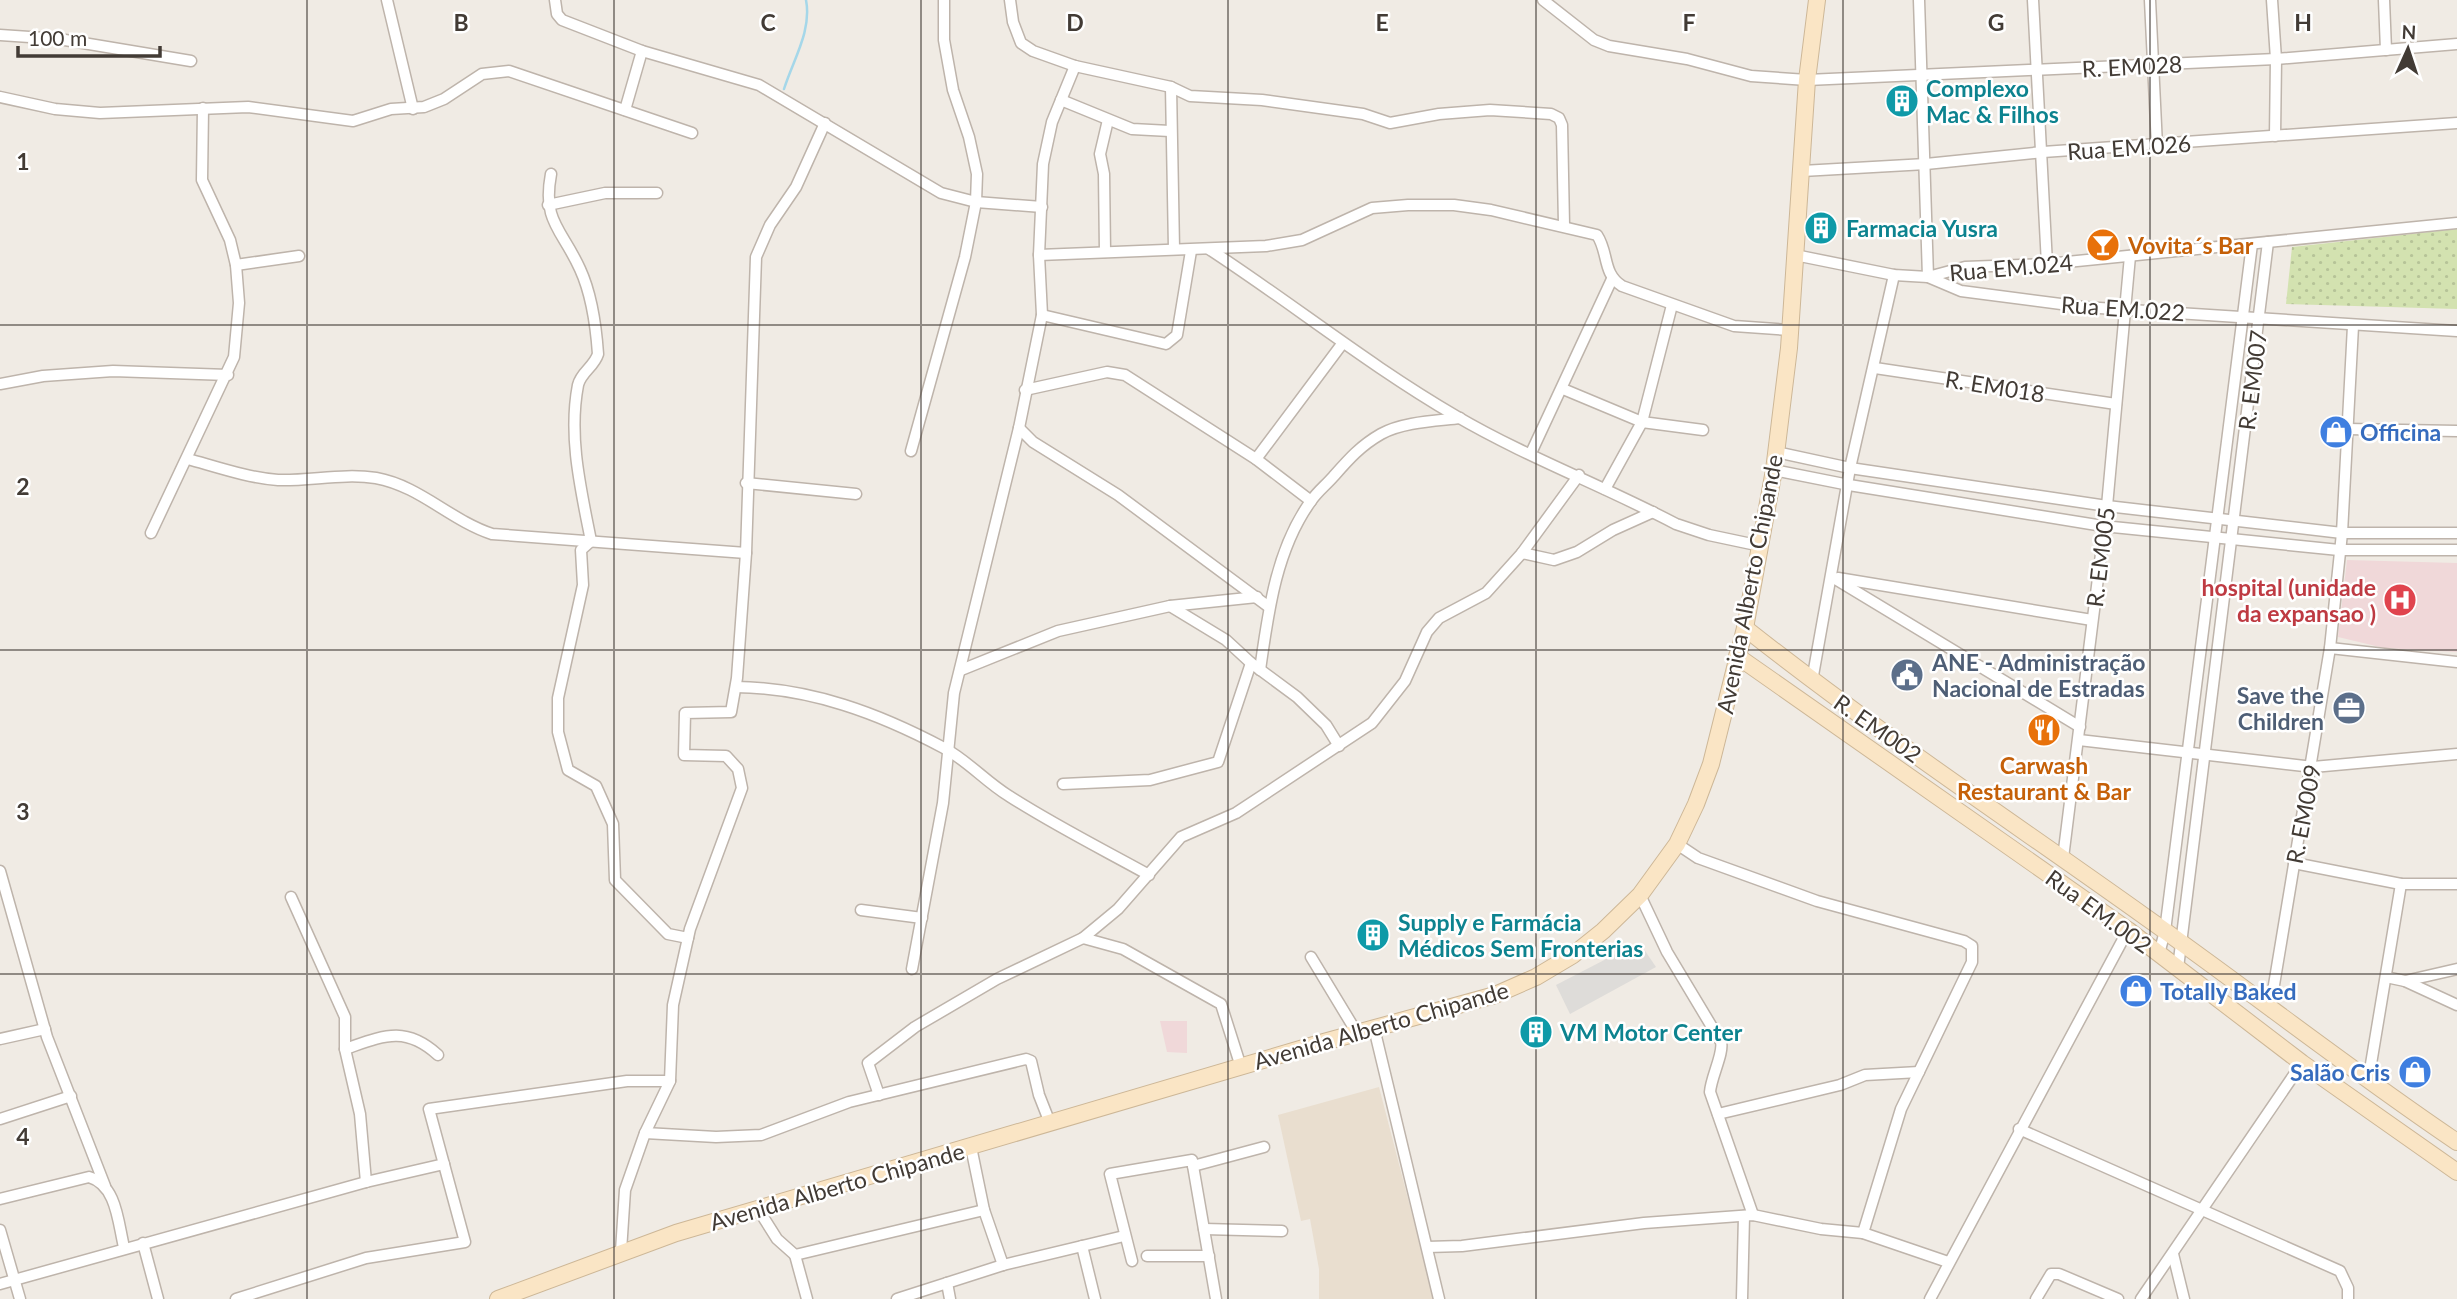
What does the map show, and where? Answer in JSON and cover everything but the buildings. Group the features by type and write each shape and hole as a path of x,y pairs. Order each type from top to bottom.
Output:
{"main road":[{"name":"Avenida Alberto Chipande","path":"498,1299 621,1251 758,1209 1357,1032 1495,995 1536,977 1573,955 1640,895 1676,844 1711,764 1745,628 1774,470 1790,330 1807,80 1817,0"},
{"name":"R. EM002","path":"1745,628 1812,681 2165,931 2368,1082 2457,1142"},
{"name":"Rua EM.002","path":"1737,656 2128,930 2302,1063 2457,1172"}],"street":[{"path":"387,0 413,108"},
{"path":"555,0 557,14 562,20 642,51 759,85 941,192 976,202 1042,207"},
{"path":"911,451 965,257 976,202 977,174 969,137 953,90 944,40 944,0"},
{"path":"1010,0 1013,22 1021,43 1033,51 1075,66 1171,87 1190,96 1262,100 1363,114 1390,123 1439,114 1490,110 1550,114 1559,118 1562,125 1564,225"},
{"name":"R. EM028","path":"1543,0 1594,40 1609,46 1687,59 1751,76 1807,80 2276,59 2457,44"},
{"name":"Rua EM.024","path":"1919,0 1924,75 1928,277 1965,267 2047,264 2457,223"},
{"path":"2033,0 2047,264"},
{"path":"2150,0 2156,65 2158,146"},
{"path":"2272,0 2276,59 2275,136"},
{"path":"2384,0 2386,50"},
{"path":"0,35 60,39 191,61"},
{"path":"625,110 642,51"},
{"path":"912,970 943,803 946,749 954,693 1019,428 1042,315 1040,255 1043,164 1052,121 1075,66"},
{"path":"0,97 55,109 100,113 248,107 354,121 391,109 413,108 444,99 482,74 497,70 517,72 692,133"},
{"path":"1171,87 1174,249"},
{"path":"1061,100 1132,129 1170,131"},
{"path":"151,533 228,375 234,357 239,303 236,265 230,240 202,180 203,108"},
{"path":"1105,252 1104,174 1100,154 1108,120"},
{"path":"621,1251 625,1190 645,1133 670,1081 673,1005 688,938 742,788 738,769 726,756 684,755 685,713 731,712 736,687 746,553 746,483 756,257 770,225 796,187 825,123"},
{"name":"Rua EM.026","path":"1802,171 2457,123"},
{"path":"551,174 548,205 551,221 585,283 596,330 596,360 579,384 575,457 591,541"},
{"path":"548,205 605,193 657,193"},
{"path":"1040,255 1209,250 1302,240 1372,208 1454,205 1564,225 1597,235 1604,245 1606,269 1612,279 1672,305 1734,326 1790,330"},
{"name":"R. EM007","path":"2178,968 2183,945 2204,754 2234,537 2269,242"},
{"name":"R. EM007","path":"2160,954 2219,517 2252,244"},
{"path":"1209,250 1285,299 1342,344 1460,418 1653,512 1709,535 1761,546"},
{"path":"1042,315 1166,344 1177,335 1191,251"},
{"name":"Rua EM.022","path":"1795,255 1894,275 1928,277 1961,291 2084,307 2457,331"},
{"path":"236,265 299,256"},
{"name":"R. EM005","path":"2063,858 2107,506 2130,256"},
{"path":"1812,681 1850,468 1875,368 1894,275"},
{"path":"1531,453 1612,279"},
{"path":"1605,489 1642,422 1672,305"},
{"name":"R. EM009","path":"2270,1009 2313,767 2330,648 2342,533 2353,326"},
{"path":"1256,459 1342,344"},
{"name":"R. EM018","path":"1875,368 2116,404"},
{"path":"0,384 43,376 113,371 228,375"},
{"path":"1025,390 1107,372 1125,374 1256,459 1311,501"},
{"path":"1563,389 1642,422 1703,430"},
{"path":"1063,784 1150,780 1218,762 1255,667 1269,607 1290,540 1311,501 1352,453 1383,433 1424,422 1460,418"},
{"path":"1019,428 1033,442 1137,508 1209,565 1269,607"},
{"path":"2347,429 2457,431"},
{"path":"1776,452 1850,468 2107,506 2342,533 2457,533"},
{"path":"188,459 277,480 350,476 376,478 403,486 470,527 492,534 746,553"},
{"path":"1774,470 1849,485 2103,526 2234,537 2339,550 2457,550"},
{"path":"879,1095 868,1063 884,1050 915,1027 996,979 1083,938 1118,909 1181,837 1236,813 1372,723 1405,681 1427,632 1439,618 1486,593 1521,553 1579,475"},
{"path":"746,483 856,494"},
{"path":"1521,553 1554,560 1577,552 1613,530 1653,512"},
{"path":"591,541 581,550 583,585 558,698 558,732 568,770 596,786 613,824 615,880 668,934 688,938"},
{"path":"1832,577 2092,620"},
{"path":"1832,577 2080,727"},
{"path":"961,670 1058,631 1104,623 1170,606 1257,597"},
{"path":"1170,606 1226,640 1255,667 1312,709 1339,746"},
{"path":"2330,648 2457,662"},
{"path":"736,687 767,688 824,697 856,707 946,749 1007,795 1149,875"},
{"path":"2079,740 2313,767 2457,754"},
{"path":"1676,844 1698,858 1816,901 1964,941 1972,946 1972,962 1901,1109 1863,1233"},
{"path":"2294,863 2401,884 2457,884"},
{"path":"0,871 45,1028 105,1186 113,1199 124,1247"},
{"path":"2368,1082 2401,884"},
{"path":"1640,895 1667,952 1723,1049 1711,1078 1710,1092 1748,1216 1742,1299"},
{"path":"290,897 345,1017 345,1048 360,1114 366,1182"},
{"path":"861,910 922,918"},
{"path":"1930,1299 2128,930"},
{"path":"1083,938 1123,949 1221,1004 1241,1067"},
{"path":"1311,957 1357,1032"},
{"path":"2405,981 2457,969"},
{"path":"2386,977 2405,981 2457,1005"},
{"path":"0,1039 45,1028"},
{"path":"1374,1028 1439,1299"},
{"path":"345,1048 399,1035 425,1043 438,1055"},
{"path":"645,1133 716,1137 761,1135 826,1110 1026,1059 1031,1061 1039,1095 1051,1123"},
{"path":"2141,1299 2204,1211 2302,1063"},
{"path":"1718,1114 1840,1085 1865,1075 1919,1072"},
{"path":"236,1299 366,1258 465,1242 429,1109 627,1081 670,1081"},
{"path":"0,1119 71,1096"},
{"path":"2019,1129 2340,1272 2348,1288 2348,1299"},
{"path":"971,1147 984,1210 1003,1265"},
{"path":"1193,1166 1264,1147"},
{"path":"1132,1261 1110,1174 1192,1160 1216,1299"},
{"path":"0,1283 366,1182 444,1164"},
{"path":"0,1199 89,1177 105,1186"},
{"path":"758,1209 777,1238 796,1255 807,1299"},
{"path":"796,1255 984,1210"},
{"path":"1427,1247 1462,1246 1644,1223 1748,1216 1821,1230 1863,1233 1948,1262"},
{"path":"1204,1229 1282,1231"},
{"path":"0,1230 20,1299"},
{"path":"897,1299 1003,1265 1124,1236"},
{"path":"143,1243 158,1299"},
{"path":"1082,1246 1095,1299"},
{"path":"2173,1254 2184,1299"},
{"path":"1147,1256 1209,1256"},
{"path":"2036,1299 2051,1274 2059,1274 2118,1299"},
{"path":"947,1283 950,1299"}],"shaded area":[{"name":"hospital (unidade da expansao )","path":"2347,560 2457,563 2457,652 2384,648 2338,637"},
{"path":"1639,942 1656,967 1570,1014 1556,985"},
{"path":"1160,1021 1187,1021 1187,1053 1167,1052"},
{"path":"1379,1087 1434,1299 1319,1299 1319,1269 1310,1219 1301,1221 1278,1115"}],"green space":[{"path":"2457,229 2457,309 2286,304 2292,247"}],"waterway":[{"path":"784,89 804,34 806,0"}],"place":[{"name":"Complexo Mac & Filhos","path":"1902,101"},
{"name":"Farmacia Yusra","path":"1821,228"},
{"name":"Vovita´s Bar","path":"2103,245"},
{"name":"Officina","path":"2336,432"},
{"name":"hospital (unidade da expansao )","path":"2400,600"},
{"name":"ANE - Administração Nacional de Estradas","path":"1907,675"},
{"name":"Save the Children","path":"2349,708"},
{"name":"Carwash Restaurant & Bar","path":"2044,730"},
{"name":"Supply e Farmácia Médicos Sem Fronterias","path":"1373,935"},
{"name":"Totally Baked","path":"2136,991"},
{"name":"VM Motor Center","path":"1536,1032"},
{"name":"Salão Cris","path":"2415,1072"}]}
